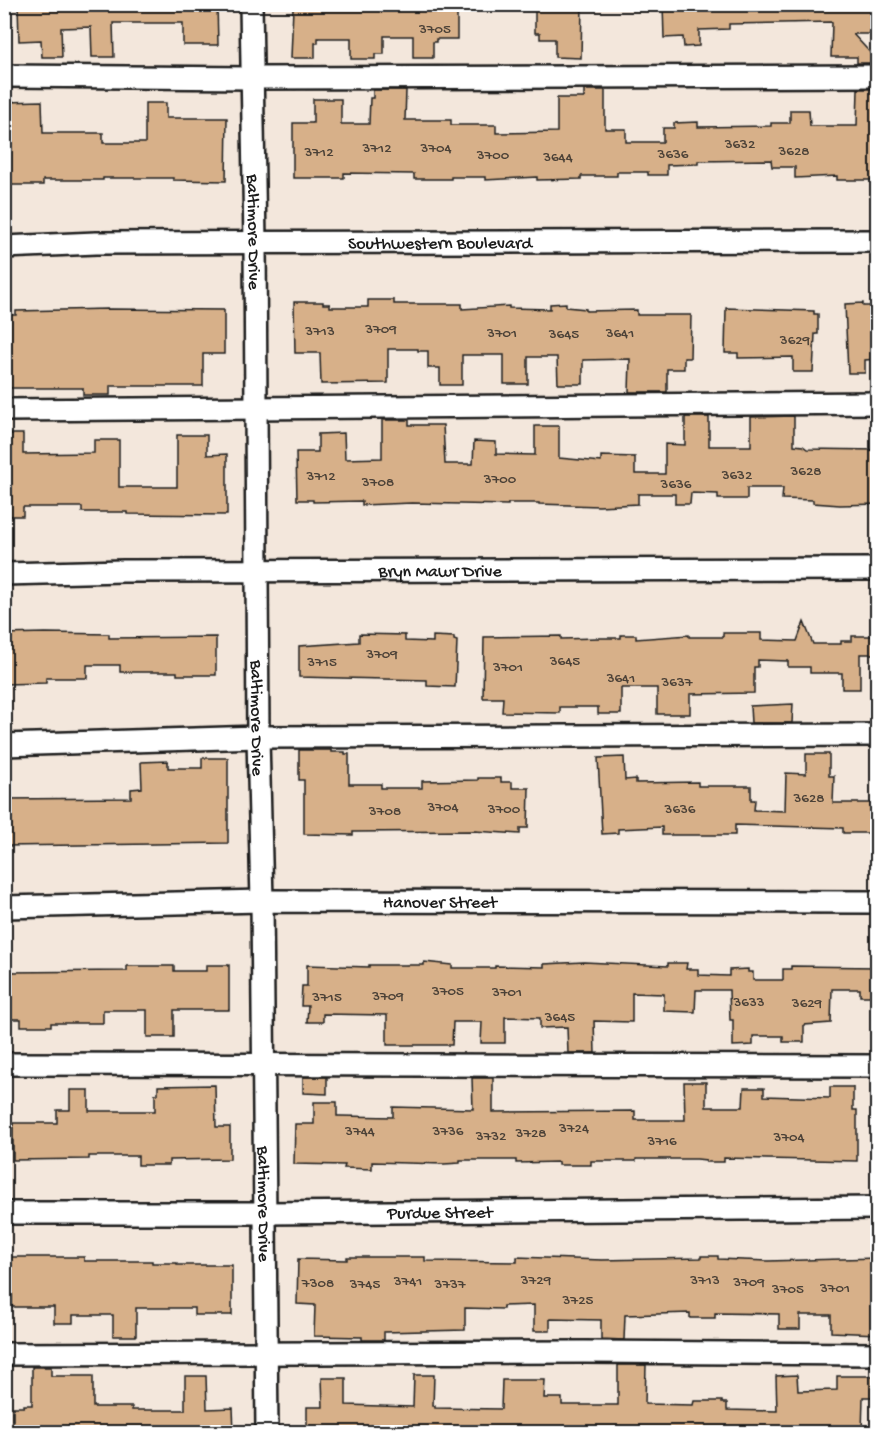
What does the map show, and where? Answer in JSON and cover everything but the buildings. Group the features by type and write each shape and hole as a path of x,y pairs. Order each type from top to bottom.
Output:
{"street":[{"name":"Baltimore Drive","path":"251,4 267,1432"},
{"path":"4,76 253,78 878,76"},
{"name":"Southwestern Boulevard","path":"4,247 96,243 878,241"},
{"path":"4,410 878,403"},
{"name":"Bryn Mawr Drive","path":"4,574 123,571 878,569"},
{"path":"4,745 258,738 878,735"},
{"name":"Hanover Street","path":"4,907 262,902 878,902"},
{"path":"4,1064 878,1066"},
{"name":"Purdue Street","path":"4,1213 878,1208"},
{"path":"4,1354 596,1352 878,1354"}]}
